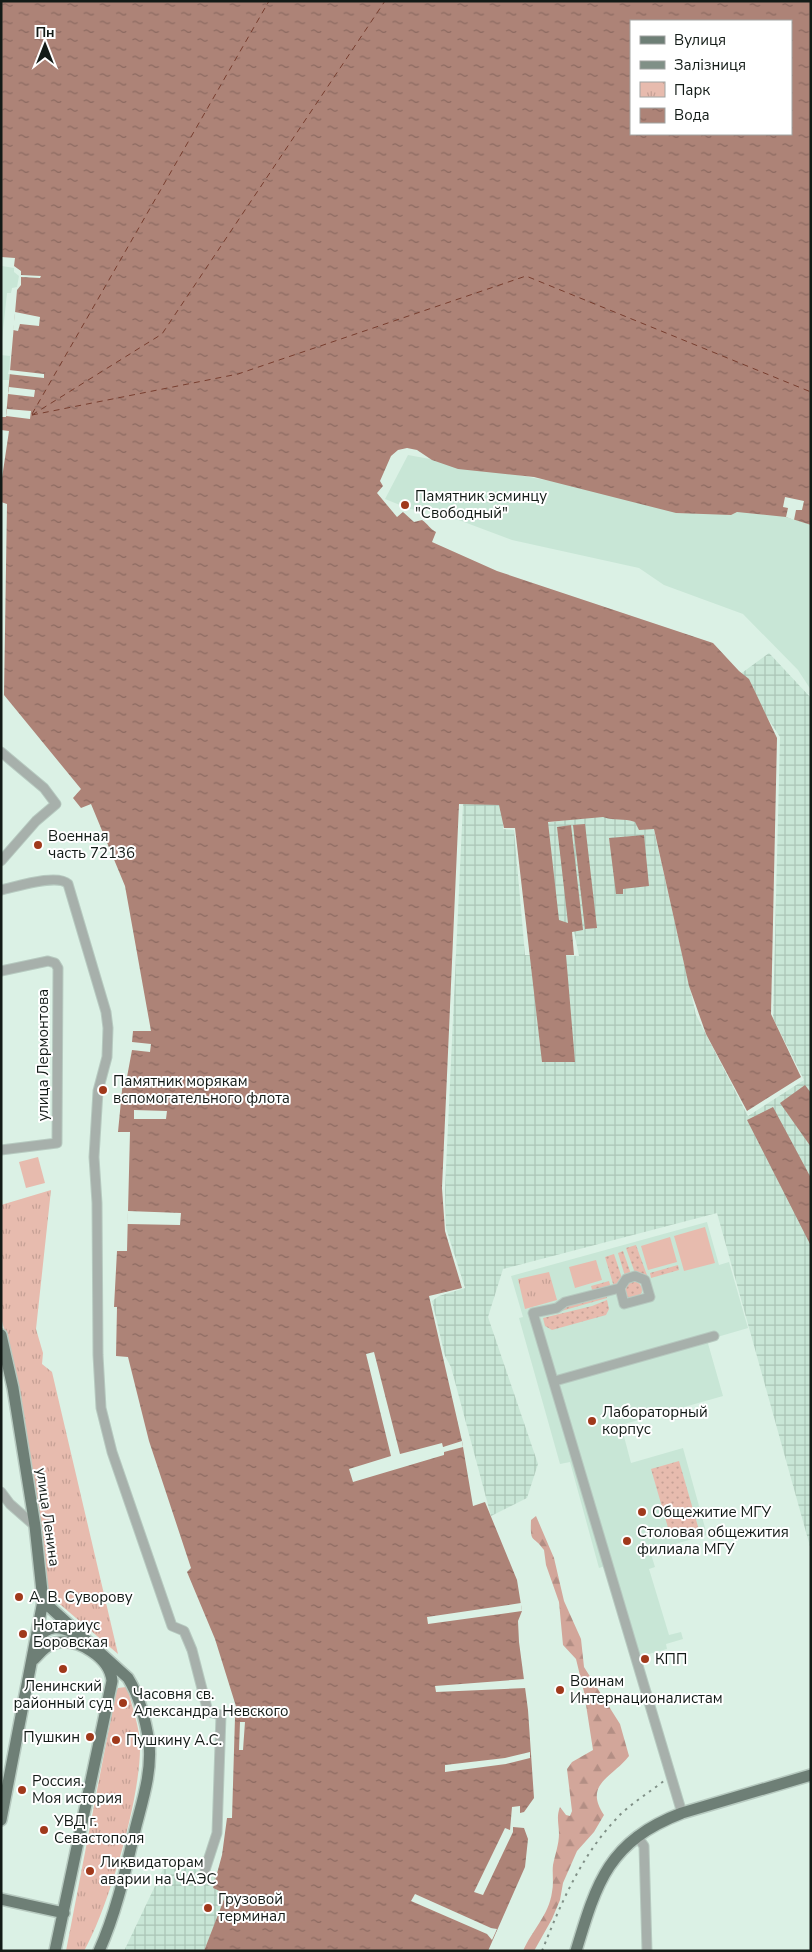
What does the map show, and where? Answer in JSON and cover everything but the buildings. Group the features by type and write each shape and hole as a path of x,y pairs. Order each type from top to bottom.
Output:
{"main road":[{"name":"улица Ленина","path":"1,1335 13,1388 35,1526 43,1601 34,1659 1,1820"},
{"path":"43,1601 128,1678 136,1692 149,1742 148,1773 130,1853 116,1908 99,1951"},
{"path":"38,1637 48,1629 55,1627 68,1631 85,1641"},
{"path":"34,1659 51,1644 63,1642 78,1644 104,1663 110,1672 111,1686 56,1951"},
{"path":"576,1951 599,1881 618,1853 637,1836 666,1819 682,1813 811,1775"},
{"path":"1,1899 64,1914"}],"street":[{"path":"1,752 44,788 56,804 36,821 1,861"},
{"path":"1,890 59,879 68,884 106,1012 109,1042 98,1091 94,1157 97,1204 98,1356 101,1408 112,1452 172,1626 184,1631 192,1650 208,1712 221,1715 217,1833 205,1870"},
{"name":"улица Лермонтова","path":"1,971 48,961 55,963 58,968 57,1143 2,1148"},
{"path":"620,1288 564,1302 557,1308 533,1313 555,1381 682,1813"},
{"path":"555,1381 714,1336"},
{"path":"1,1492 10,1504 35,1526"},
{"path":"637,1836 644,1846 647,1951"}],"shaded area":[{"path":"2,266 14,268 14,272 19,276 17,287 12,288 11,293 7,293 1,349"},
{"path":"1,355 10,356 9,380 1,380"},
{"path":"408,455 611,492 811,518 811,690 798,670 743,614 664,585 639,568 512,540 440,513 410,509 385,499"},
{"path":"769,653 811,698 811,1550 717,1213 503,1269 488,1317 538,1464 527,1498 491,1516 451,1367 445,1356 432,1301 439,1296 465,1288 446,1228 445,1190 463,804 503,804 503,829 514,830 525,955 579,956 573,926 558,925 546,823 603,814 653,826 696,1015 748,1116 804,1080 773,1018 780,737 739,675"},
{"path":"707,1222 719,1265 729,1262 748,1328 707,1340 723,1396 621,1425 631,1463 683,1448 707,1535 650,1551 655,1567 649,1569 669,1635 681,1632 683,1639 666,1644 667,1649 638,1657 611,1564 599,1568 570,1462 560,1464 519,1318 523,1317 511,1276"},
{"path":"165,1865 182,1870 185,1866 217,1876 213,1888 227,1894 204,1951 124,1951"}],"green space":[{"path":"38,1157 45,1183 26,1188 19,1162"},
{"path":"51,1190 36,1329 43,1353 42,1364 52,1372 118,1654 48,1594 34,1482 16,1377 1,1317 1,1205"},
{"path":"705,1227 715,1263 684,1271 674,1236"},
{"path":"670,1237 677,1262 648,1270 641,1246"},
{"path":"636,1245 648,1278 635,1273 626,1248"},
{"path":"623,1251 631,1274 625,1276 618,1253"},
{"path":"614,1254 622,1278 614,1287 605,1257"},
{"path":"596,1260 602,1280 575,1288 569,1267"},
{"path":"678,1265 679,1270 651,1278 650,1273"},
{"path":"549,1272 557,1300 525,1309 518,1279"},
{"path":"609,1281 611,1288 593,1293 591,1286"},
{"path":"633,1281 639,1284 642,1290 639,1296 633,1299 627,1296 624,1290 627,1284"},
{"path":"606,1294 607,1298 544,1316 563,1307"},
{"path":"607,1300 609,1309 606,1315 552,1330 545,1326 543,1318 592,1306"},
{"path":"679,1461 699,1530 671,1538 651,1469"},
{"path":"536,1516 554,1558 564,1601 581,1639 584,1667 620,1724 629,1756 598,1788 598,1804 604,1815 594,1832 577,1851 563,1883 560,1900 552,1919 534,1951 523,1951 544,1915 550,1900 553,1885 553,1865 559,1838 558,1817 560,1807 566,1815 570,1816 572,1811 567,1769 572,1762 593,1750 584,1692 576,1659 563,1645 559,1602 546,1565 544,1550 531,1533 531,1520"},
{"path":"126,1687 140,1739 139,1767 129,1821 113,1880 94,1932 84,1951 66,1951 116,1692 118,1688"}],"water":[{"path":"1,1 811,1 811,525 786,517 737,512 731,515 676,513 534,477 458,469 432,460 417,450 407,448 398,450 391,456 380,481 383,486 377,493 397,517 403,512 414,522 422,520 436,532 432,542 497,571 713,643 749,679 777,738 771,1014 801,1077 747,1111 706,1034 689,986 654,829 639,830 635,822 603,817 548,822 559,920 568,923 557,827 571,825 583,930 572,932 574,955 566,955 575,1062 542,1062 515,828 504,828 499,805 459,804 442,1188 445,1231 462,1288 429,1296 462,1441 473,1506 485,1502 517,1580 522,1611 518,1621 519,1642 528,1710 534,1798 524,1812 524,1828 528,1839 525,1867 488,1951 204,1951 226,1894 213,1888 222,1855 227,1818 232,1818 235,1717 239,1716 215,1639 187,1572 191,1568 149,1441 128,1357 116,1356 117,1307 114,1307 117,1251 127,1251 130,1132 118,1132 123,1080 127,1077 132,1050 150,1052 151,1044 132,1042 133,1031 151,1031 125,886 91,804 81,808 73,798 81,789 4,695 7,504 1,502 1,417 6,417 17,290 21,285 21,277 40,278 41,276 21,275 21,271 14,266 15,258 1,257"},
{"path":"585,824 597,928 585,929 573,825"},
{"path":"644,835 649,886 623,889 623,894 616,894 609,838"},
{"path":"805,1085 811,1093 811,1147 780,1103"},
{"path":"773,1107 811,1178 811,1246 747,1120"}],"pier":[{"path":"15,312 40,317 39,326 20,324 18,331 13,330"},
{"path":"9,370 44,374 44,378 8,374"},
{"path":"9,387 35,390 34,397 8,394"},
{"path":"7,409 31,411 30,419 6,416"},
{"path":"1,430 9,431 2,478 1,477"},
{"path":"785,497 804,501 802,510 796,510 794,520 786,517 788,508 783,507"},
{"path":"134,1110 167,1111 166,1119 134,1119"},
{"path":"128,1211 181,1213 180,1225 127,1224"},
{"path":"374,1352 400,1454 442,1443 443,1447 462,1441 463,1447 444,1452 444,1455 353,1482 349,1469 391,1456 366,1354"},
{"path":"521,1603 522,1611 428,1624 427,1617"},
{"path":"525,1679 526,1688 436,1692 435,1686"},
{"path":"240,1722 245,1722 243,1750 239,1750"},
{"path":"530,1752 530,1758 506,1764 445,1772 445,1765 505,1758"},
{"path":"520,1806 520,1813 524,1812 524,1828 513,1827 513,1832 483,1895 474,1892 505,1828 510,1830 512,1807"},
{"path":"415,1894 497,1929 492,1940 487,1934 411,1901"}],"ferry route":[{"path":"32,414 269,1"},
{"path":"32,415 162,334 385,1"},
{"path":"32,415 238,374 526,276 811,392"}],"railway":[{"path":"542,1951 573,1881 593,1848 622,1813 665,1780"}],"place":[{"name":"Памятник эсминцу \"Свободный\"","path":"405,505"},
{"name":"Военная часть 72136","path":"38,845"},
{"name":"Памятник морякам вспомогательного флота","path":"103,1090"},
{"name":"Лабораторный корпус","path":"592,1421"},
{"name":"Общежитие МГУ","path":"642,1512"},
{"name":"Столовая общежития филиала МГУ","path":"627,1541"},
{"name":"А. В. Суворову","path":"19,1597"},
{"name":"Нотариус Боровская","path":"23,1634"},
{"name":"КПП","path":"645,1659"},
{"name":"Ленинский районный суд","path":"63,1669"},
{"name":"Воинам Интернационалистам","path":"560,1690"},
{"name":"Часовня св. Александра Невского","path":"123,1703"},
{"name":"Пушкин","path":"90,1737"},
{"name":"Пушкину А.С.","path":"116,1740"},
{"name":"Россия. Моя история","path":"22,1790"},
{"name":"УВД г. Севастополя","path":"44,1830"},
{"name":"Ликвидаторам аварии на ЧАЭС","path":"90,1871"},
{"name":"Грузовой терминал","path":"208,1908"}]}
